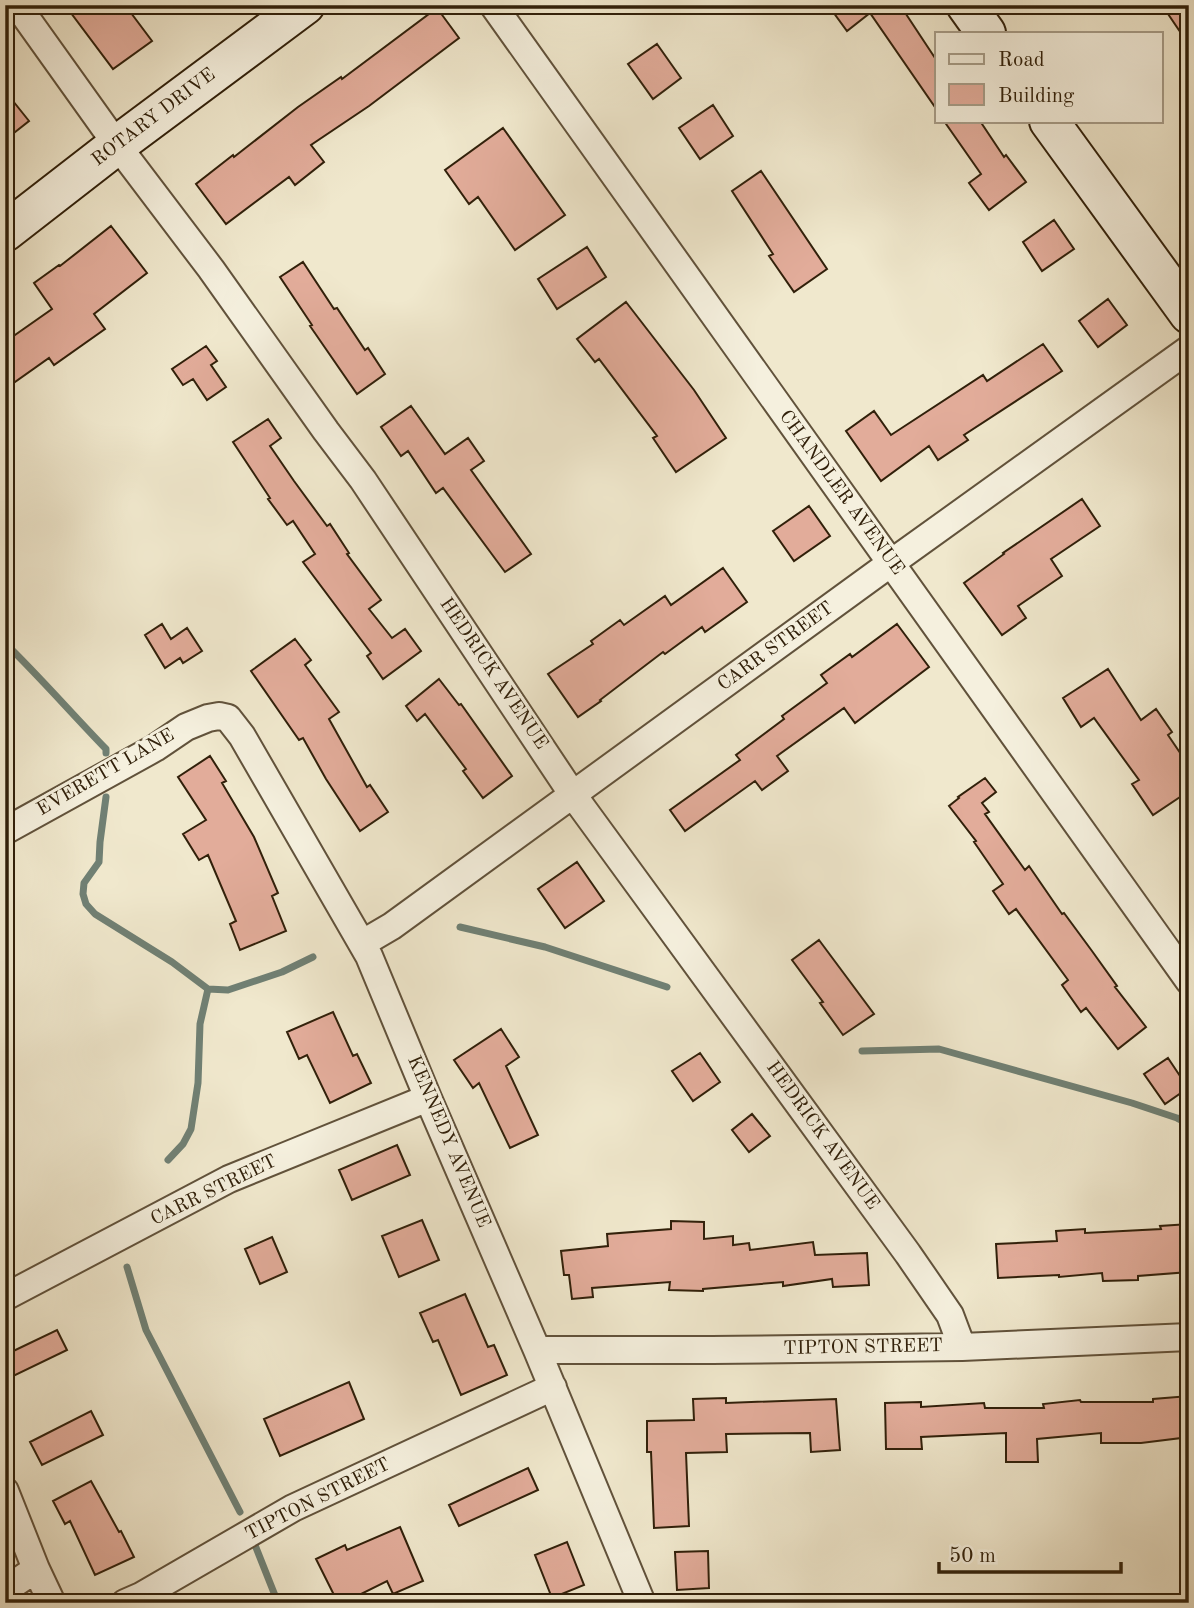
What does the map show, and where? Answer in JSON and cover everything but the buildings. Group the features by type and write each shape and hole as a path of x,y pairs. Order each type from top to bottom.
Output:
{"street":[{"name":"HEDRICK AVENUE","path":"17,5 363,480 573,795 908,1254 950,1315 962,1347"},
{"name":"ROTARY DRIVE","path":"5,232 305,5"},
{"name":"CHANDLER AVENUE","path":"493,5 1189,981"},
{"path":"966,5 985,32"},
{"path":"1050,122 1189,314"},
{"name":"CARR STREET","path":"363,943 392,926 1189,349"},
{"name":"EVERETT LANE","path":"5,831 155,748 186,727 208,718"},
{"name":"KENNEDY AVENUE","path":"208,718 228,718 242,736 363,943 553,1387 642,1603"},
{"name":"CARR STREET","path":"5,1297 229,1179 428,1098"},
{"name":"TIPTON STREET","path":"537,1350 962,1347 1189,1337"},
{"name":"TIPTON STREET","path":"125,1603 293,1508 553,1387"},
{"path":"5,1491 52,1603"},
{"path":"5,1590 36,1569"}],"waterway":[{"path":"5,643 106,749 106,753"},
{"path":"106,797 99,862 84,883 86,904 95,914 172,962 208,989 228,990 282,972 313,957"},
{"path":"460,927 545,947 667,987"},
{"path":"168,1160 183,1144 191,1129 198,1083 200,1024 208,989"},
{"path":"862,1051 939,1049 1132,1103 1189,1124"},
{"path":"127,1267 146,1330 240,1512"},
{"path":"255,1545 278,1603"}]}
